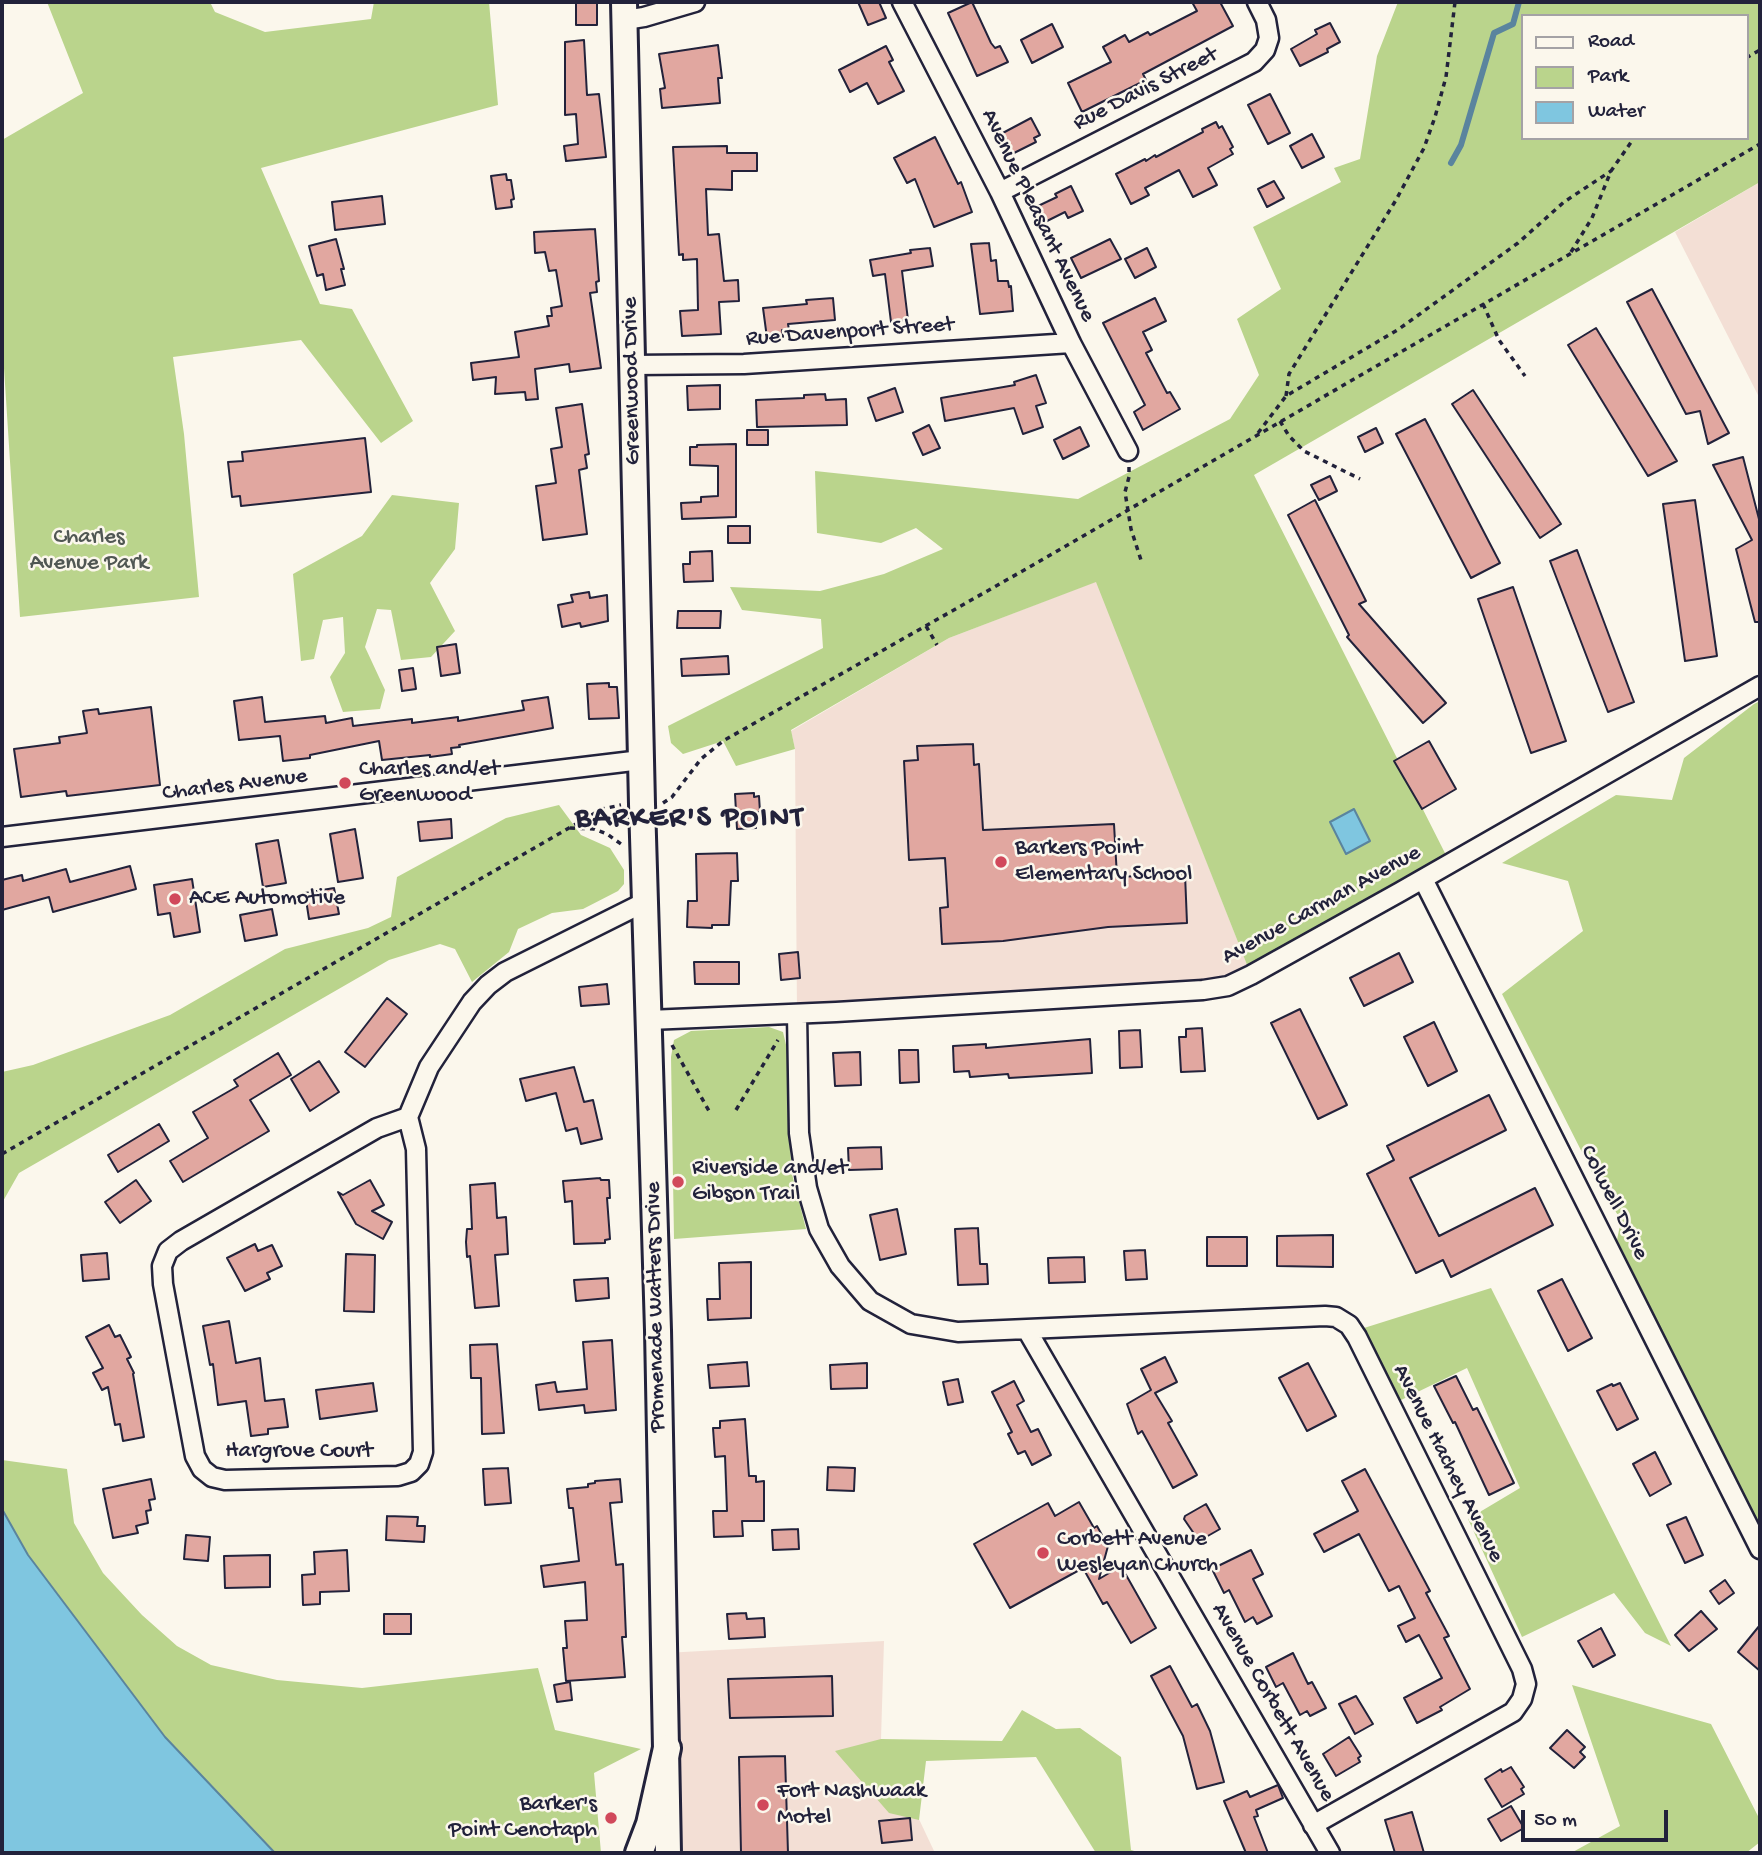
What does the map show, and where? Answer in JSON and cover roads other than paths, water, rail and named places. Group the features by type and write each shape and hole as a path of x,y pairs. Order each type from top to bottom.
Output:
{"main road":[{"name":"Greenwood Drive","path":"625,11 641,760"},
{"name":"Promenade Watters Drive","path":"641,760 659,1330 668,1853"},
{"path":"639,1853 650,1824 667,1748"}],"street":[{"path":"625,11 644,18 695,2"},
{"name":"Avenue Pleasant Avenue","path":"902,2 1000,192 1071,344 1128,451"},
{"name":"Rue Davis Street","path":"1000,192 1254,62 1265,50 1269,38 1266,20 1257,2"},
{"name":"Rue Davenport Street","path":"632,365 744,365 1071,344"},
{"name":"Avenue Carman Avenue","path":"649,1020 797,1014 1228,986 1423,879 1760,686"},
{"name":"Charles Avenue","path":"2,837 641,760"},
{"name":"Colwell Drive","path":"1423,879 1760,1549"},
{"path":"408,1116 429,1067 472,1002 488,985 505,972 645,902"},
{"path":"797,1014 799,1133 807,1188 819,1229 840,1266 870,1301 911,1324 958,1332 1027,1330"},
{"name":"Hargrove Court","path":"408,1116 416,1149 423,1452 419,1464 411,1472 398,1476 225,1480 212,1477 202,1469 195,1456 163,1284 162,1266 168,1251 377,1128 408,1116"},
{"name":"Avenue Hachey Avenue","path":"1027,1330 1325,1316 1336,1317 1349,1325 1357,1337 1522,1669 1526,1684 1522,1699 1513,1712 1313,1825"},
{"name":"Avenue Corbett Avenue","path":"1027,1330 1330,1853"}],"water":[{"path":"1354,809 1370,841 1346,854 1330,822"},
{"path":"2,1509 28,1555 165,1737 275,1853 2,1853"}],"waterway":[{"path":"1451,163 1461,145 1494,33 1513,24 1519,2"}],"place":[{"name":"Charles and/et Greenwood","path":"345,783"},
{"name":"Barkers Point Elementary School","path":"1001,862"},
{"name":"ACE Automotive","path":"175,899"},
{"name":"Riverside and/et Gibson Trail","path":"678,1182"},
{"name":"Corbett Avenue Wesleyan Church","path":"1043,1553"},
{"name":"Fort Nashwaak Motel","path":"763,1805"},
{"name":"Barker's Point Cenotaph","path":"611,1818"}],"district":[{"name":"BARKER'S POINT","path":"690,820"}],"park label":[{"name":"Charles Avenue Park","path":"89,551"}]}
